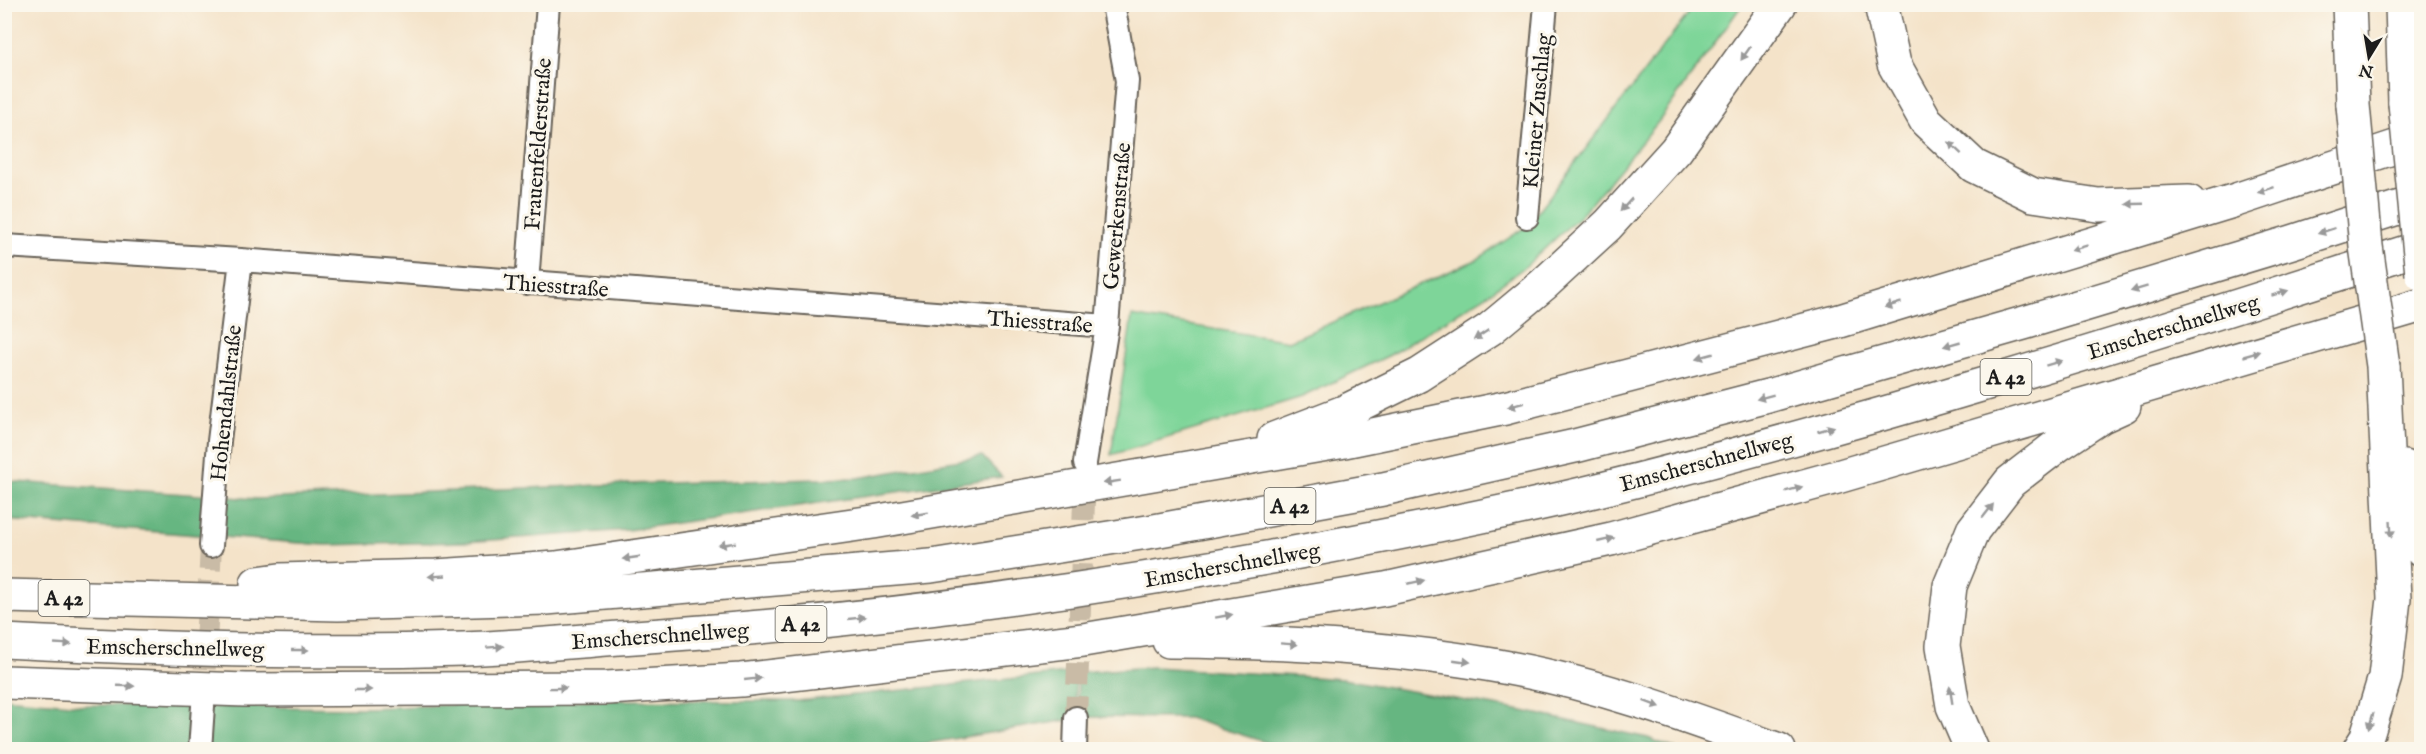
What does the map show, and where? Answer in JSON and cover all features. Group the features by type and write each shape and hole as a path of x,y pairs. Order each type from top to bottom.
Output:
{"highway":[{"path":"1170,473 1264,443 1344,412 1419,375 1490,329 1544,284 1608,225 1676,150 1780,4"},
{"path":"1881,4 1894,64 1926,121 1974,166 2033,195 2098,205 2236,200"},
{"path":"2335,4 2351,54"},
{"path":"2349,4 2353,105 2366,246 2383,366 2421,551"},
{"path":"2402,4 2405,103 2421,274"},
{"path":"124,599 279,580 436,576 556,568 873,522 1170,473 1339,442 1528,402 1840,321 2236,200 2421,138"},
{"name":"Emscherschnellweg","path":"4,596 338,604 546,598 931,566 1154,531 1383,489 1575,446 1768,396 2281,246 2421,200"},
{"name":"Emscherschnellweg","path":"4,641 163,650 464,649 823,622 959,607 1161,578 1394,535 1575,495 1779,442 2037,369 2421,247"},
{"path":"4,682 246,690 607,688 741,680 1083,640 1385,589 1611,539 1837,477 2421,305"},
{"path":"2359,750 2366,739 2385,677 2394,599 2383,366"},
{"path":"1972,750 1953,706 1943,646 1950,586 1973,530 2010,482 2058,445 2102,416 2196,370"},
{"path":"1083,640 1274,643 1404,652 1510,668 1635,698 1779,750"}],"street":[{"name":"Frauenfelderstraße","path":"527,283 548,4"},
{"name":"Gewerkenstraße","path":"1085,463 1107,326 1127,81 1113,4"},
{"name":"Kleiner Zuschlag","path":"1527,217 1546,4"},
{"name":"Thiesstraße","path":"4,246 241,260 1107,326"},
{"name":"Hohendahlstraße","path":"211,546 219,441 241,260"},
{"path":"200,750 203,706"},
{"path":"1075,750 1076,718"}],"green space":[{"path":"1695,5 1742,5 1659,121 1583,213 1526,266 1487,295 1390,355 1302,397 1111,455 1132,316 1289,341 1476,260 1527,226"},
{"path":"982,456 1002,477 628,530 465,542 325,545 5,520 4,481 256,499 626,484 858,478"},
{"path":"1153,667 1343,679 1523,711 1648,738 1676,749 1287,749 1188,718 1076,717 1079,672"},
{"path":"1076,672 1074,719 885,750 5,749 4,698 82,705 365,708 591,700 797,701"}],"tunnel":[{"path":"1076,718 1085,474"},
{"path":"203,702 211,546"}]}
